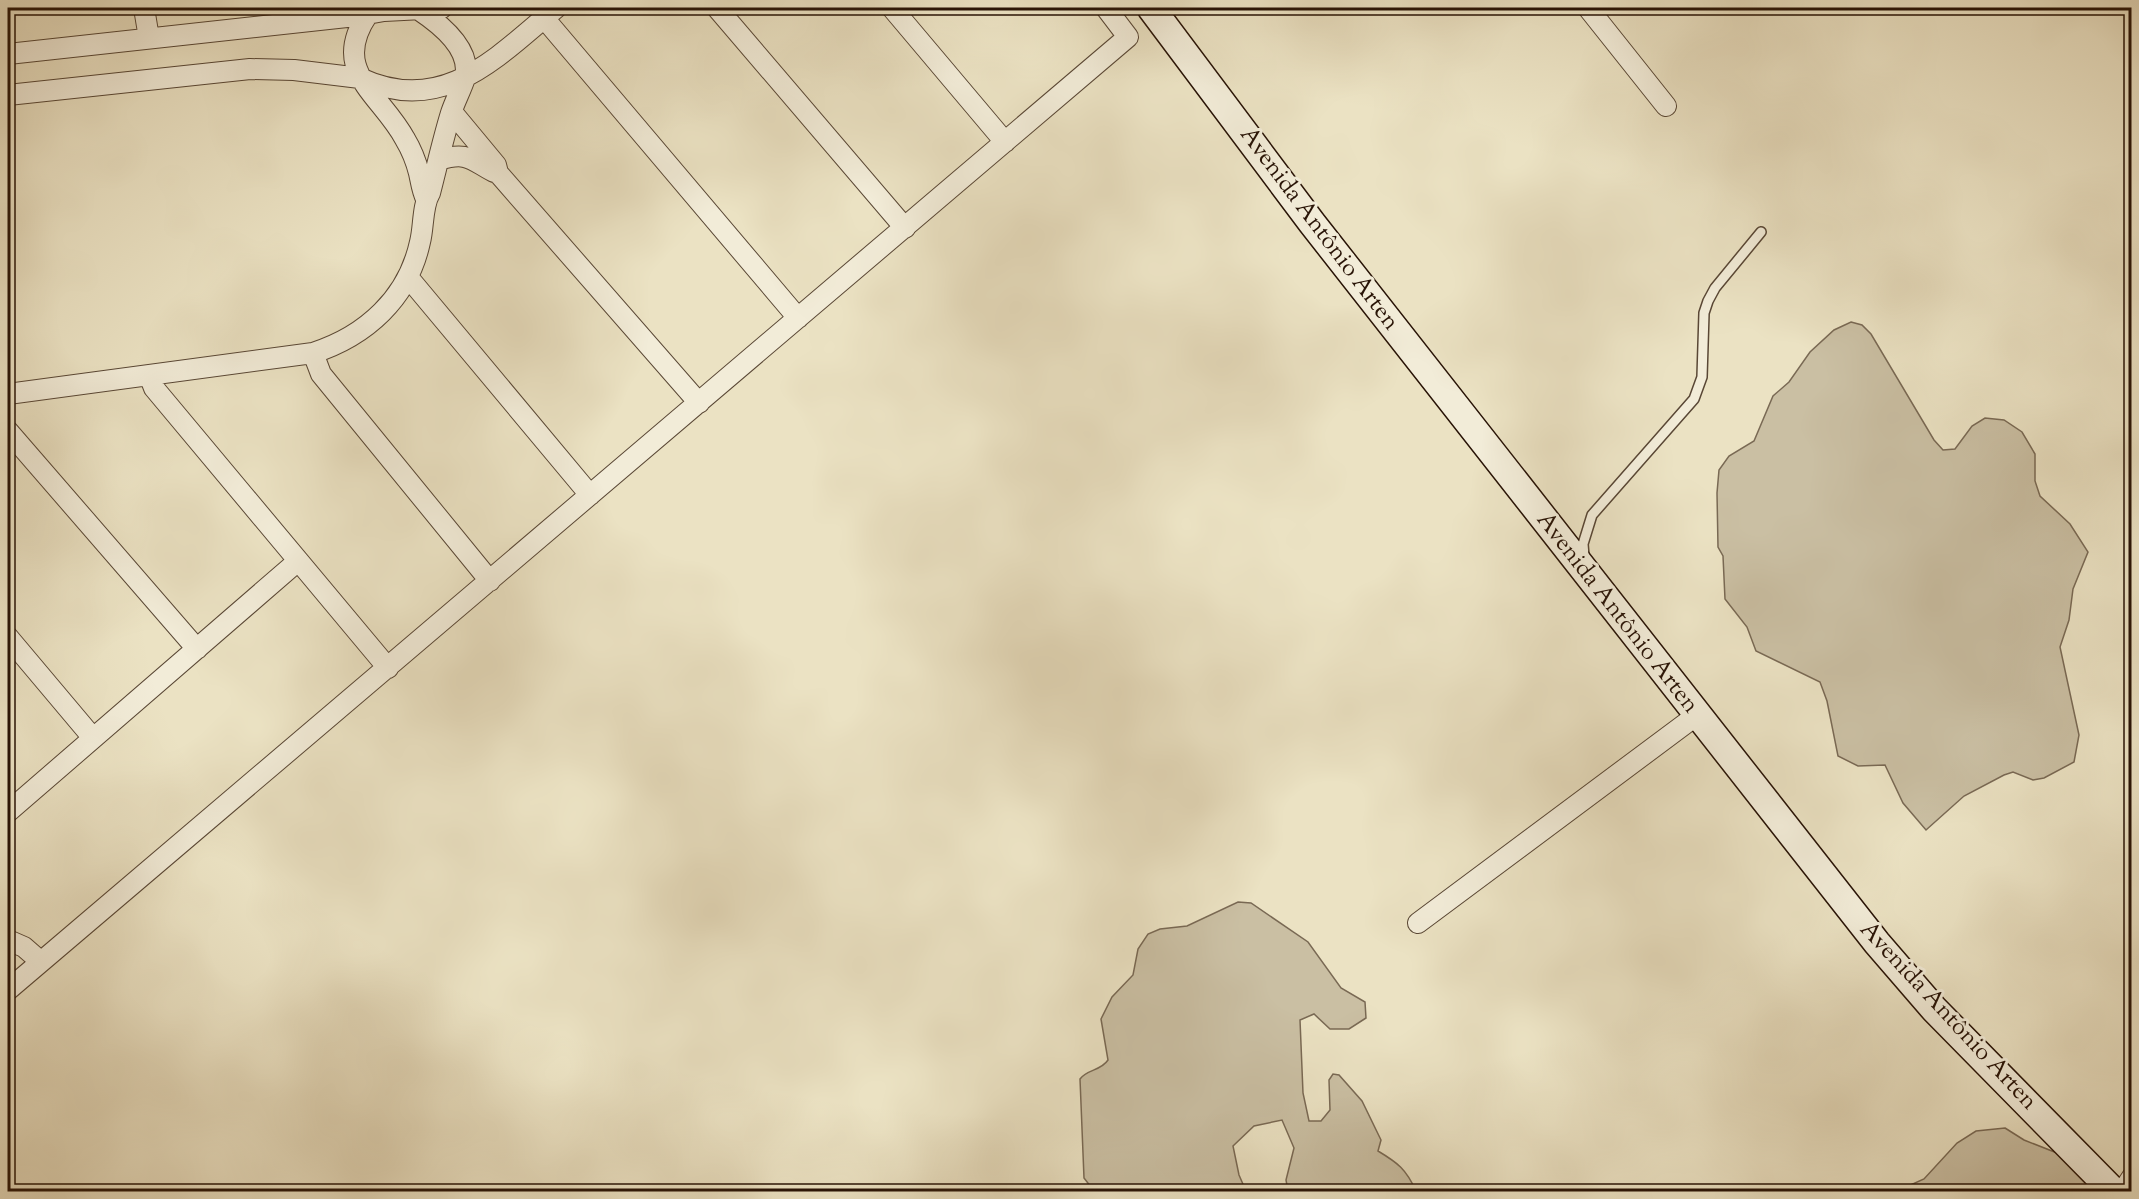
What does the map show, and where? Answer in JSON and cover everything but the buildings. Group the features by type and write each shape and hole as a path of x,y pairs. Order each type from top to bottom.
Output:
{"street":[{"path":"144,8 149,38"},
{"path":"8,54 368,14 442,8"},
{"path":"717,8 904,228"},
{"path":"892,8 1005,142"},
{"path":"8,990 1128,37 1106,8"},
{"name":"Avenida Antônio Arten","path":"1151,8 1312,223 1877,943 1934,1009 2114,1191"},
{"path":"1588,8 1665,106"},
{"path":"419,10 433,19 455,42 465,61 465,77 452,112 430,193 426,199"},
{"path":"8,95 250,69 294,70 360,78 386,88 413,92 443,87 489,64 550,13 798,318"},
{"path":"8,394 313,353 346,340 388,307 408,277 420,244 426,199 414,157 406,141 399,128 360,78 356,67 357,33 368,14"},
{"path":"452,112 496,165 498,173"},
{"path":"439,160 448,157 467,157 498,173 699,403"},
{"path":"408,277 590,495"},
{"path":"313,353 321,374 490,581"},
{"path":"149,375 154,388 387,668"},
{"path":"8,431 197,649"},
{"path":"8,812 298,561"},
{"path":"8,637 93,738"},
{"path":"1418,923 1697,715"},
{"path":"8,940 24,947 40,961"},
{"path":"2122,1191 2132,1178"}],"lane":[{"path":"1586,574 1583,544 1592,515 1694,399 1703,371 1704,313 1708,301 1715,288 1761,232"}],"shaded area":[{"path":"1851,322 1862,325 1871,334 1934,440 1943,450 1955,449 1972,426 1985,418 2004,420 2022,432 2035,454 2035,481 2040,496 2070,524 2088,552 2073,589 2069,620 2060,647 2079,735 2074,762 2044,778 2033,780 2013,772 2004,775 1964,796 1926,830 1903,803 1885,765 1858,766 1838,756 1827,701 1820,682 1756,651 1747,627 1725,599 1723,556 1718,547 1719,470 1729,456 1754,441 1773,396 1789,382 1810,352 1834,330"},
{"path":"1238,902 1251,903 1308,942 1341,988 1365,1002 1366,1018 1349,1029 1330,1029 1314,1014 1300,1020 1303,1093 1309,1121 1321,1121 1330,1110 1329,1080 1333,1074 1339,1075 1362,1101 1381,1140 1378,1151 1401,1167 1416,1191 1288,1191 1286,1180 1294,1148 1282,1120 1254,1126 1233,1146 1239,1175 1246,1191 1094,1191 1084,1178 1080,1079 1108,1060 1101,1019 1112,997 1133,975 1138,949 1148,934 1160,929 1187,926"},
{"path":"2005,1128 2024,1140 2057,1153 2101,1191 1895,1192 1924,1179 1957,1143 1976,1131"}]}
